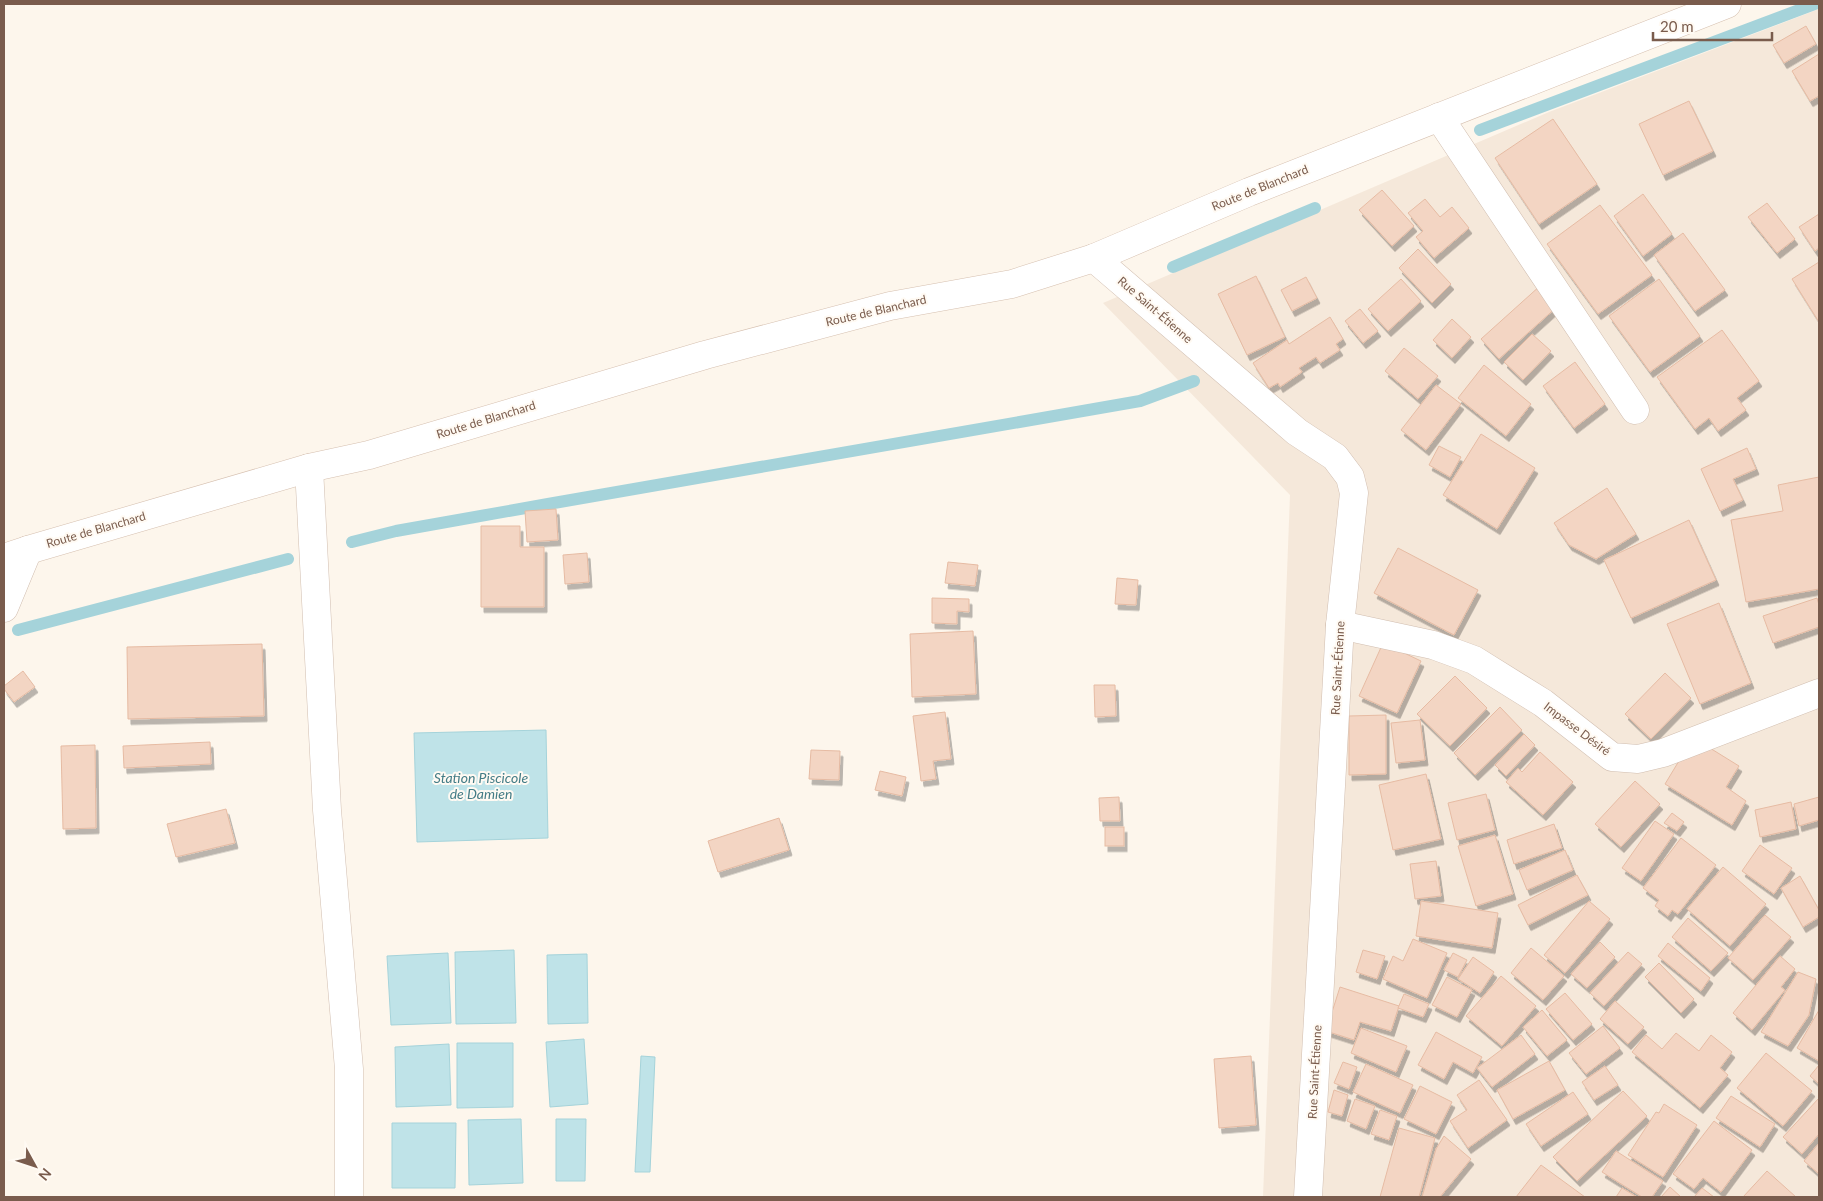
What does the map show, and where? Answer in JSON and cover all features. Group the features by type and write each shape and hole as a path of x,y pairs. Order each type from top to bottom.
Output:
{"street":[{"name":"Route de Blanchard","path":"16,554 309,468 369,455 714,352 890,306 1012,284 1094,258 1250,192 1727,4"},
{"path":"1439,117 1635,410"},
{"name":"Rue Saint-Étienne","path":"1094,258 1297,432 1335,457 1350,477 1354,492 1340,625 1308,1197"},
{"path":"309,468 327,810 349,1069 350,1197"},
{"path":"4,608 16,554"},
{"name":"Impasse Désiré","path":"1340,625 1433,645 1474,660 1543,703 1612,756 1638,759 1664,753 1819,693"}],"shaded area":[{"path":"1819,9 1819,1197 1263,1197 1290,495 1103,303 1549,112"}],"water":[{"name":"Station Piscicole de Damien","path":"546,730 548,838 417,842 414,733"},
{"path":"514,950 516,1023 456,1024 455,952"},
{"path":"448,953 451,1023 391,1025 387,956"},
{"path":"587,954 588,1023 548,1024 547,955"},
{"path":"584,1039 588,1104 550,1107 546,1042"},
{"path":"457,1043 513,1043 513,1107 457,1108"},
{"path":"449,1044 451,1105 396,1107 395,1047"},
{"path":"641,1056 655,1057 650,1172 635,1172"},
{"path":"521,1119 523,1183 469,1185 468,1120"},
{"path":"556,1119 586,1119 585,1181 556,1181"},
{"path":"392,1123 456,1123 455,1188 392,1188"}],"building":[{"path":"1806,26 1816,44 1784,63 1773,45"},
{"path":"1819,54 1819,96 1810,101 1792,71"},
{"path":"1689,101 1713,151 1663,175 1639,124"},
{"path":"1553,119 1597,184 1539,224 1495,158"},
{"path":"1382,190 1414,226 1392,246 1359,210"},
{"path":"1643,194 1672,234 1643,256 1614,216"},
{"path":"1425,199 1440,217 1452,207 1469,228 1434,258 1416,237 1423,231 1408,213"},
{"path":"1767,203 1795,239 1777,253 1748,217"},
{"path":"1600,205 1652,275 1598,314 1547,244"},
{"path":"1819,214 1819,248 1815,251 1799,227"},
{"path":"1683,233 1725,290 1695,311 1654,255"},
{"path":"1418,249 1451,284 1432,303 1399,268"},
{"path":"1819,262 1819,322 1792,279"},
{"path":"1256,276 1285,337 1247,355 1218,294"},
{"path":"1306,277 1317,298 1292,311 1281,290"},
{"path":"1401,279 1421,301 1388,331 1368,309"},
{"path":"1659,279 1700,336 1650,372 1609,316"},
{"path":"1541,285 1559,305 1499,359 1481,339"},
{"path":"1360,309 1378,331 1363,343 1345,321"},
{"path":"1330,317 1343,339 1336,344 1340,350 1320,363 1316,357 1299,368 1302,372 1280,387 1278,383 1269,388 1253,363 1287,340 1289,344"},
{"path":"1452,319 1471,337 1452,358 1433,340"},
{"path":"1722,330 1759,381 1737,398 1746,410 1718,431 1709,418 1695,429 1657,377"},
{"path":"1532,334 1551,351 1523,380 1504,362"},
{"path":"1404,348 1438,376 1418,399 1385,371"},
{"path":"1575,362 1605,404 1574,428 1543,386"},
{"path":"1484,365 1531,404 1506,436 1458,398"},
{"path":"1436,385 1461,404 1426,450 1401,430"},
{"path":"1481,434 1535,468 1497,529 1443,495"},
{"path":"1439,446 1461,457 1450,477 1429,465"},
{"path":"1747,448 1756,469 1733,479 1743,500 1720,511 1701,469"},
{"path":"1819,477 1819,589 1746,602 1731,520 1783,511 1778,485"},
{"path":"1607,488 1636,534 1596,559 1569,545 1554,523"},
{"path":"556,509 558,540 527,542 525,511"},
{"path":"1689,520 1716,580 1631,618 1604,560"},
{"path":"481,526 520,526 520,547 544,547 544,607 481,607"},
{"path":"1398,548 1478,590 1454,635 1374,593"},
{"path":"587,553 589,582 565,584 563,555"},
{"path":"948,562 978,565 975,586 945,583"},
{"path":"1117,578 1138,580 1136,605 1115,604"},
{"path":"932,598 969,599 969,612 957,611 957,624 932,623"},
{"path":"1817,598 1819,605 1819,627 1773,643 1763,616"},
{"path":"1719,603 1751,683 1700,704 1667,624"},
{"path":"973,631 976,694 912,697 910,634"},
{"path":"1383,643 1421,661 1397,713 1359,696"},
{"path":"262,644 264,716 128,719 127,647"},
{"path":"23,671 35,687 14,702 4,689 4,686"},
{"path":"1665,673 1691,698 1651,739 1625,714"},
{"path":"1455,676 1487,708 1450,746 1417,714"},
{"path":"1094,685 1115,685 1116,716 1095,717"},
{"path":"1500,707 1522,730 1475,775 1454,753"},
{"path":"945,712 951,759 933,761 936,779 921,781 913,716"},
{"path":"1386,715 1386,774 1349,775 1349,716"},
{"path":"1420,720 1425,760 1396,763 1391,723"},
{"path":"1524,734 1535,745 1506,776 1495,765"},
{"path":"210,742 211,764 124,768 123,746"},
{"path":"95,745 96,828 63,829 61,746"},
{"path":"1705,745 1739,766 1726,787 1746,801 1732,825 1665,784 1688,746 1700,754"},
{"path":"811,750 840,751 839,780 809,779"},
{"path":"1540,752 1573,782 1543,815 1506,782 1518,768 1522,772"},
{"path":"880,771 906,777 902,796 875,790"},
{"path":"1426,774 1441,839 1393,850 1379,785"},
{"path":"1635,781 1660,804 1621,847 1595,824"},
{"path":"1486,794 1495,830 1457,840 1448,803"},
{"path":"1119,797 1120,821 1100,821 1099,798"},
{"path":"1819,797 1819,820 1799,826 1794,804"},
{"path":"1791,802 1796,829 1760,837 1755,810"},
{"path":"226,809 235,843 176,857 167,824"},
{"path":"1672,813 1684,822 1677,831 1664,823"},
{"path":"779,818 789,850 718,872 708,841"},
{"path":"1655,821 1674,834 1641,881 1622,868"},
{"path":"1554,824 1562,848 1514,864 1507,840"},
{"path":"1105,827 1124,827 1124,846 1105,846"},
{"path":"1495,835 1513,894 1476,906 1458,846"},
{"path":"1681,838 1716,865 1678,914 1672,910 1668,916 1655,906 1659,900 1643,888"},
{"path":"1760,845 1792,868 1774,894 1742,871"},
{"path":"1565,850 1573,870 1527,890 1519,870"},
{"path":"1436,861 1441,896 1415,899 1410,864"},
{"path":"1723,867 1766,904 1730,946 1687,909"},
{"path":"1577,875 1588,895 1528,925 1518,905"},
{"path":"1800,876 1819,910 1819,917 1803,927 1781,888"},
{"path":"1421,901 1498,913 1492,948 1416,936"},
{"path":"1589,901 1610,919 1565,973 1544,955"},
{"path":"1765,915 1791,937 1753,980 1728,958"},
{"path":"1688,918 1728,953 1711,971 1672,937"},
{"path":"1413,939 1447,953 1427,998 1383,979 1393,956 1403,961"},
{"path":"1600,942 1615,957 1587,988 1571,974"},
{"path":"1668,943 1710,978 1701,991 1658,956"},
{"path":"1531,948 1564,976 1543,1000 1511,973"},
{"path":"1363,950 1385,956 1377,979 1356,972"},
{"path":"1628,952 1642,964 1604,1006 1590,993"},
{"path":"1453,953 1467,960 1458,977 1444,970"},
{"path":"1780,956 1795,969 1781,987 1785,990 1752,1030 1733,1013"},
{"path":"1473,957 1494,972 1480,993 1458,979"},
{"path":"1659,963 1694,999 1681,1013 1645,977"},
{"path":"1798,972 1816,979 1809,1015 1788,1046 1761,1032"},
{"path":"1501,976 1536,1006 1502,1046 1466,1016"},
{"path":"1447,977 1472,990 1457,1017 1432,1005"},
{"path":"1340,987 1399,1006 1391,1031 1360,1022 1354,1040 1326,1031"},
{"path":"1565,993 1592,1024 1573,1040 1546,1009"},
{"path":"1404,994 1429,1004 1423,1017 1398,1008"},
{"path":"1615,1001 1644,1027 1628,1044 1600,1019"},
{"path":"1542,1010 1567,1040 1547,1056 1523,1027"},
{"path":"1819,1010 1819,1061 1797,1048"},
{"path":"1603,1026 1620,1048 1586,1074 1569,1053"},
{"path":"1361,1028 1407,1046 1396,1072 1351,1053"},
{"path":"1436,1032 1482,1057 1473,1073 1453,1062 1444,1079 1418,1065"},
{"path":"1676,1033 1699,1051 1711,1035 1732,1052 1720,1068 1728,1075 1700,1108 1632,1052 1646,1035 1662,1049"},
{"path":"1521,1035 1535,1054 1492,1087 1477,1068"},
{"path":"1766,1053 1812,1091 1783,1126 1737,1088"},
{"path":"1251,1056 1256,1125 1219,1128 1214,1059"},
{"path":"1549,1061 1565,1090 1513,1119 1497,1090"},
{"path":"1343,1062 1357,1067 1349,1089 1334,1083"},
{"path":"1366,1064 1413,1085 1400,1113 1353,1092"},
{"path":"1819,1065 1819,1084 1810,1076"},
{"path":"1605,1066 1618,1085 1594,1100 1582,1082"},
{"path":"1479,1080 1507,1120 1468,1148 1450,1121 1467,1110 1457,1095"},
{"path":"1420,1086 1452,1102 1436,1134 1404,1119"},
{"path":"1334,1090 1348,1095 1342,1116 1328,1112"},
{"path":"1623,1091 1647,1116 1577,1181 1553,1157"},
{"path":"1573,1092 1588,1114 1541,1146 1526,1124"},
{"path":"1731,1096 1775,1124 1760,1147 1716,1118"},
{"path":"1819,1098 1819,1134 1802,1154 1783,1137"},
{"path":"1355,1099 1375,1106 1366,1129 1347,1121"},
{"path":"1664,1104 1697,1125 1663,1177 1628,1155 1656,1112 1659,1113"},
{"path":"1380,1110 1397,1116 1389,1140 1371,1134"},
{"path":"1714,1121 1752,1150 1721,1192 1703,1178 1694,1189 1673,1174"},
{"path":"1399,1128 1435,1138 1419,1197 1380,1197"},
{"path":"1444,1136 1471,1159 1440,1197 1422,1197 1436,1149"},
{"path":"1819,1143 1819,1174 1804,1161"},
{"path":"1616,1151 1663,1181 1652,1197 1642,1197 1602,1172"},
{"path":"1541,1165 1585,1197 1516,1197"},
{"path":"1767,1171 1796,1197 1743,1197"},
{"path":"1670,1187 1681,1197 1661,1197"},
{"path":"1622,1188 1637,1197 1616,1197"},
{"path":"1702,1188 1714,1197 1694,1197"}],"waterway":[{"path":"1480,130 1815,4"},
{"path":"1173,267 1315,208"},
{"path":"352,542 396,531 1140,401 1194,381"},
{"path":"18,630 288,559"}]}
